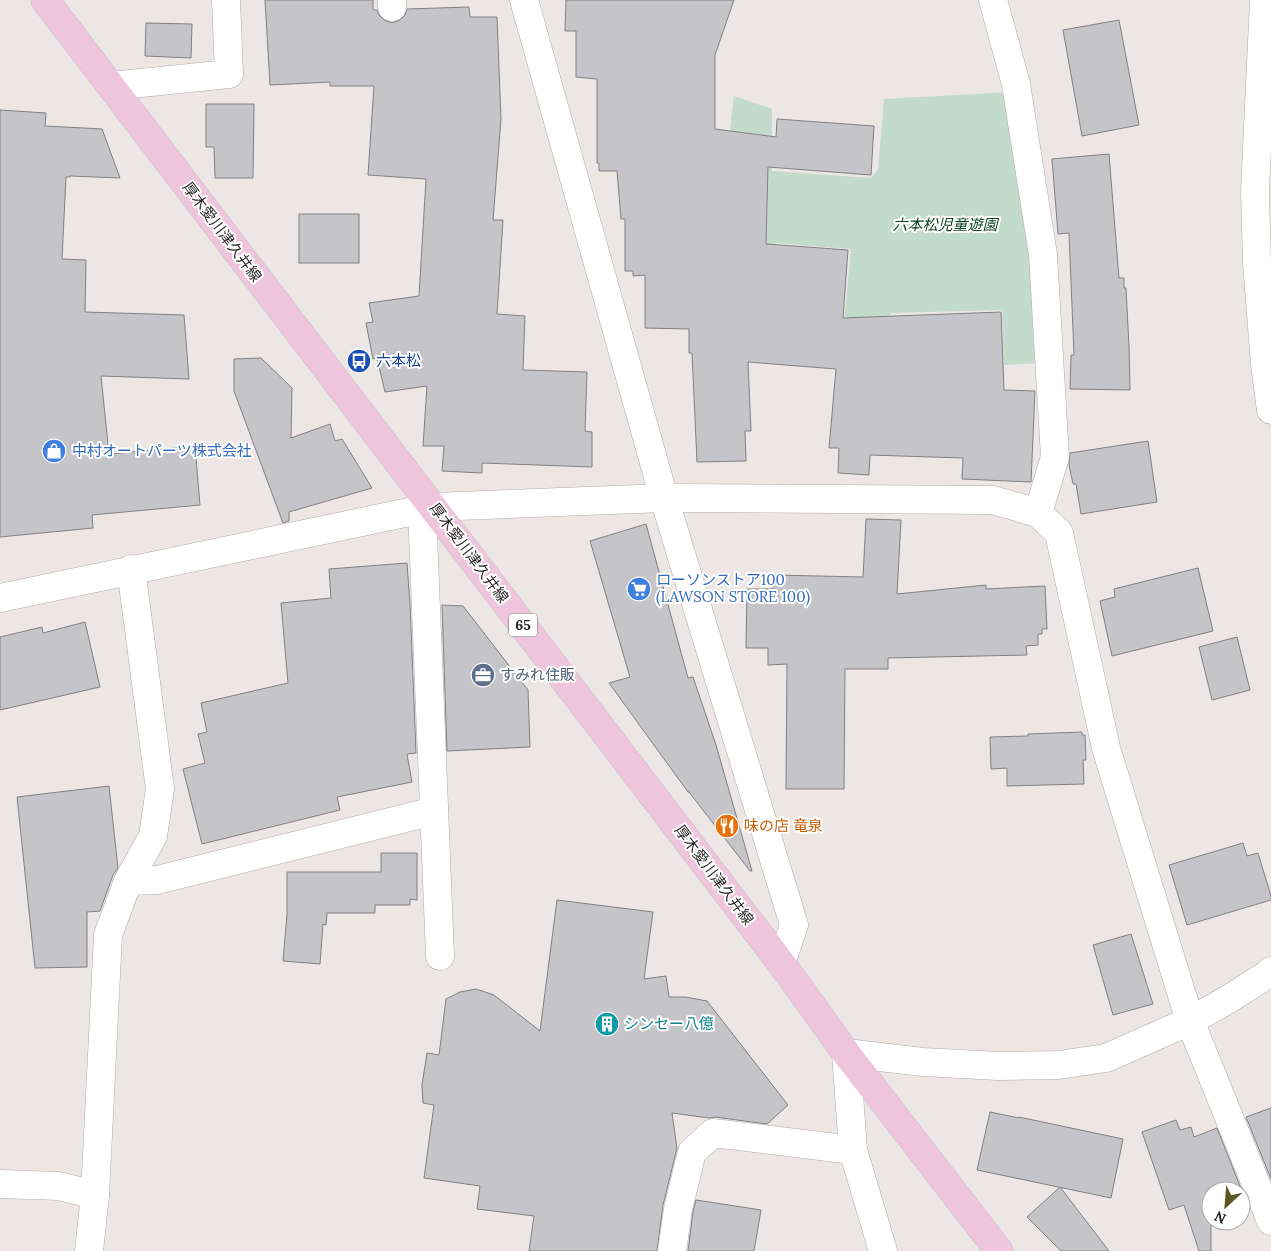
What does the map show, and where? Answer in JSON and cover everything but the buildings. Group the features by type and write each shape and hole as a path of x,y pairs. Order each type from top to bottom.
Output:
{"main road":[{"name":"厚木愛川津久井線","path":"45,0 427,508 782,963 846,1053 999,1251"}],"street":[{"path":"111,86 229,74 226,0"},
{"path":"524,0 664,498 794,925 782,963"},
{"path":"993,0 1016,84 1043,255 1055,456 1038,513"},
{"path":"1264,0 1254,192 1257,263 1265,364 1271,410"},
{"path":"0,598 427,508 664,498 993,500 1038,513 1059,533 1106,748 1190,1021 1271,1221"},
{"path":"427,508 434,811 440,956"},
{"path":"89,1251 95,1195 108,935 128,881 153,836 160,790 131,569"},
{"path":"128,881 158,880 434,811"},
{"path":"883,1251 853,1150 846,1053 923,1062 998,1066 1058,1065 1106,1058 1190,1021 1229,999 1271,971"},
{"path":"672,1251 678,1209 692,1152 713,1133 853,1150"},
{"path":"0,1184 59,1186 95,1195"}],"green space":[{"name":"六本松児童遊園","path":"1011,92 1042,363 1004,365 1002,310 891,313 885,335 839,375 851,249 776,243 775,262 737,257 726,162 734,96 772,109 772,171 871,178 878,169 884,99"}],"place":[{"name":"六本松","path":"359,361"},
{"name":"中村オートパーツ株式会社","path":"54,451"},
{"name":"ローソンストア100 (LAWSON STORE 100)","path":"639,589"},
{"name":"すみれ住販","path":"483,675"},
{"name":"味の店 竜泉","path":"727,826"},
{"name":"シンセー八億","path":"607,1024"}]}
